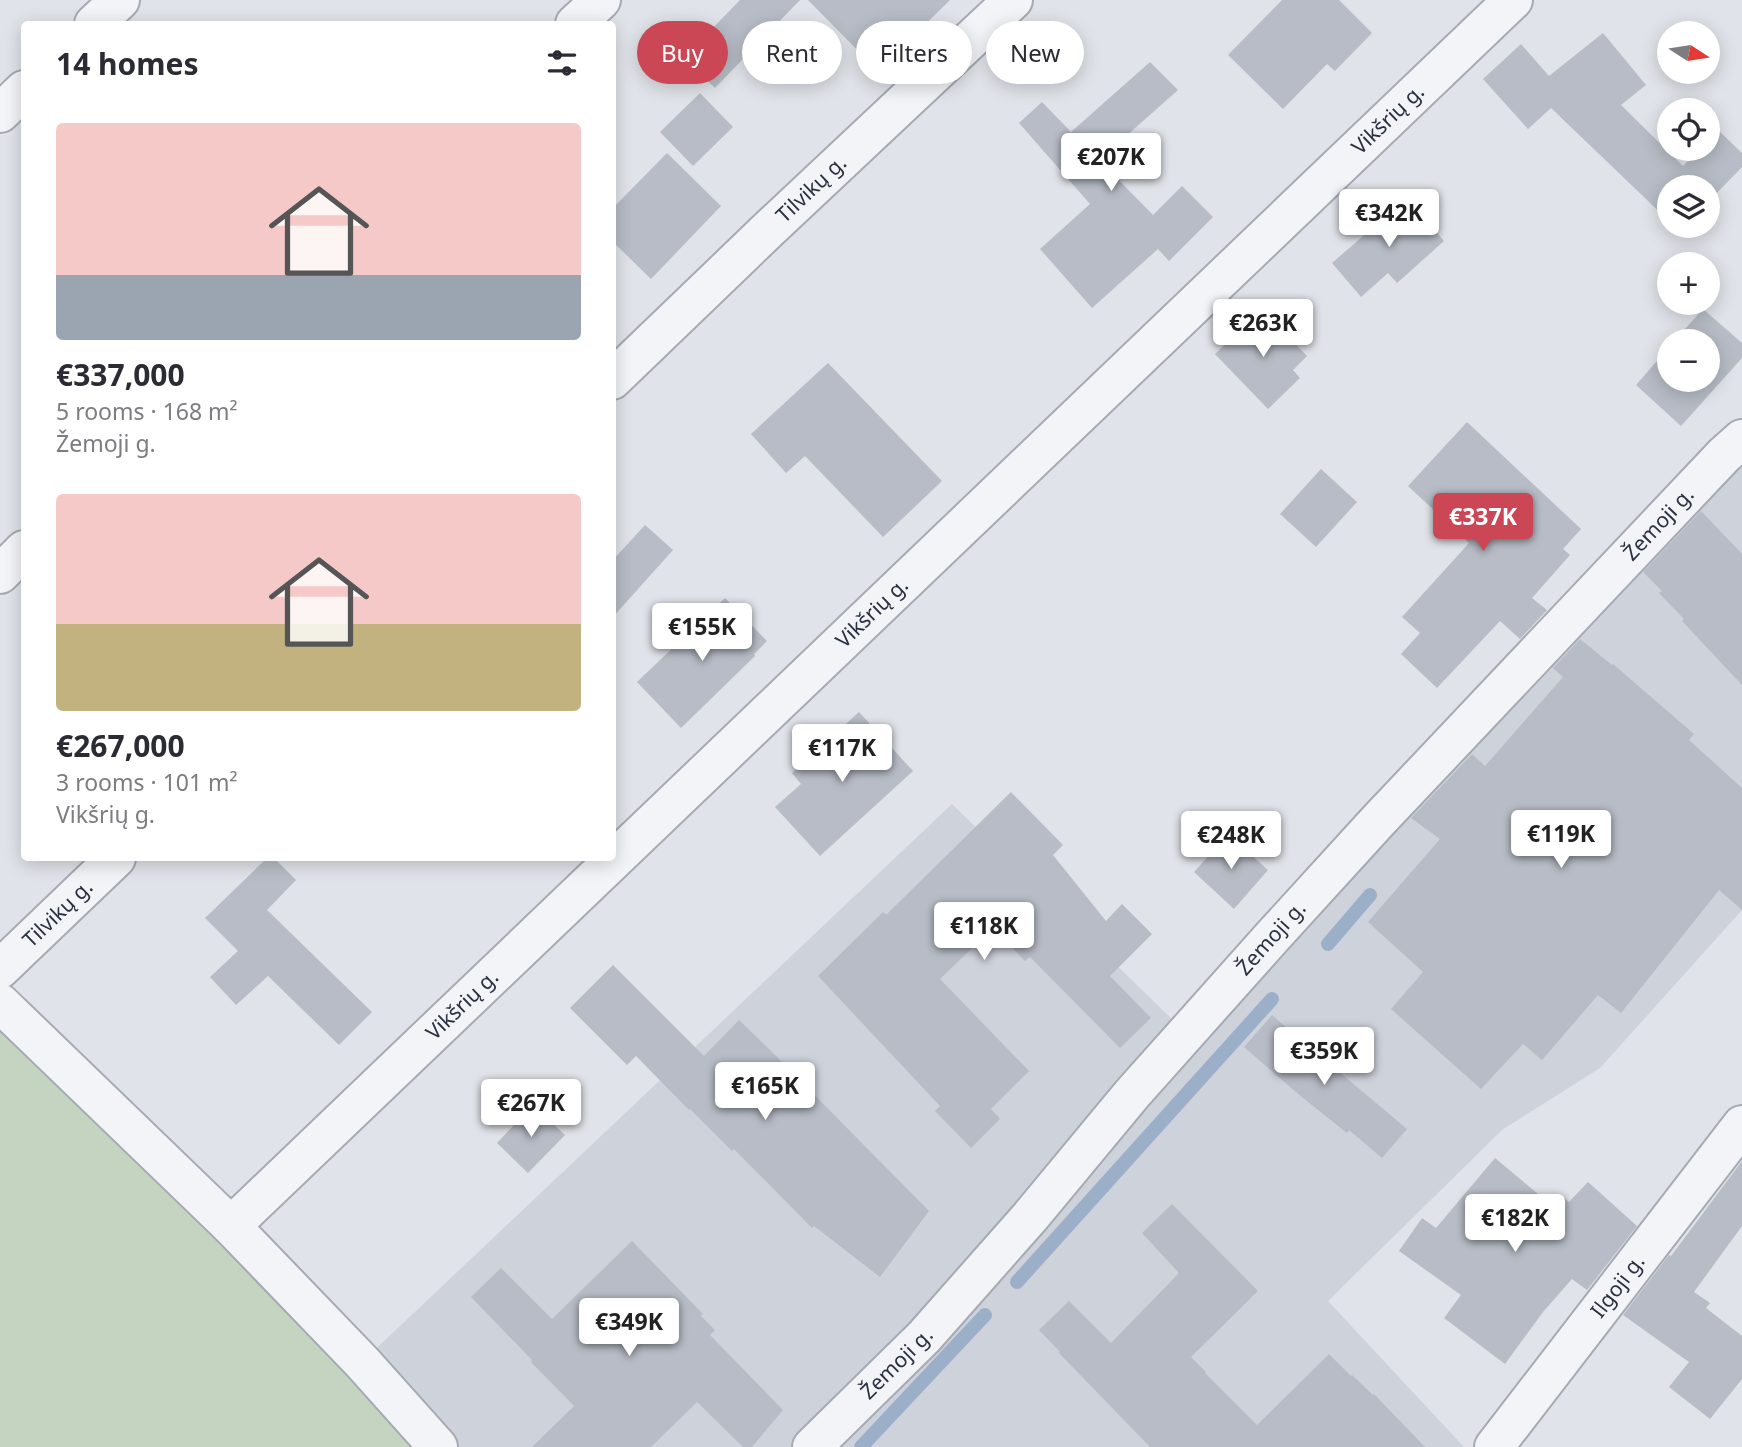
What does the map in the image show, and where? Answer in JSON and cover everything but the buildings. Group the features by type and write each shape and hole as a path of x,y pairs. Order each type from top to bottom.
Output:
{"street":[{"path":"578,21 601,0"},
{"name":"Tilvikų g.","path":"616,376 1013,0"},
{"name":"Vikšrių g.","path":"616,858 1513,0"},
{"path":"0,113 21,93"},
{"name":"Žemoji g.","path":"812,1447 924,1337 1030,1217 1177,1042 1368,831 1742,439"},
{"path":"0,574 21,553"},
{"name":"Tilvikų g.","path":"0,969 113,861"},
{"name":"Vikšrių g.","path":"231,1226 613,861"},
{"path":"0,1003 231,1226 362,1362 438,1447"},
{"name":"Ilgoji g.","path":"1494,1447 1742,1125"}],"shaded area":[{"path":"1742,439 1742,910 1600,1068 1502,1130 1328,1301 1464,1447 438,1447 362,1362 952,804 1185,1032"}],"green space":[{"path":"0,1003 438,1447 0,1447"}],"waterway":[{"path":"1328,944 1370,895"},
{"path":"1017,1282 1272,999"},
{"path":"861,1447 985,1315"}]}
